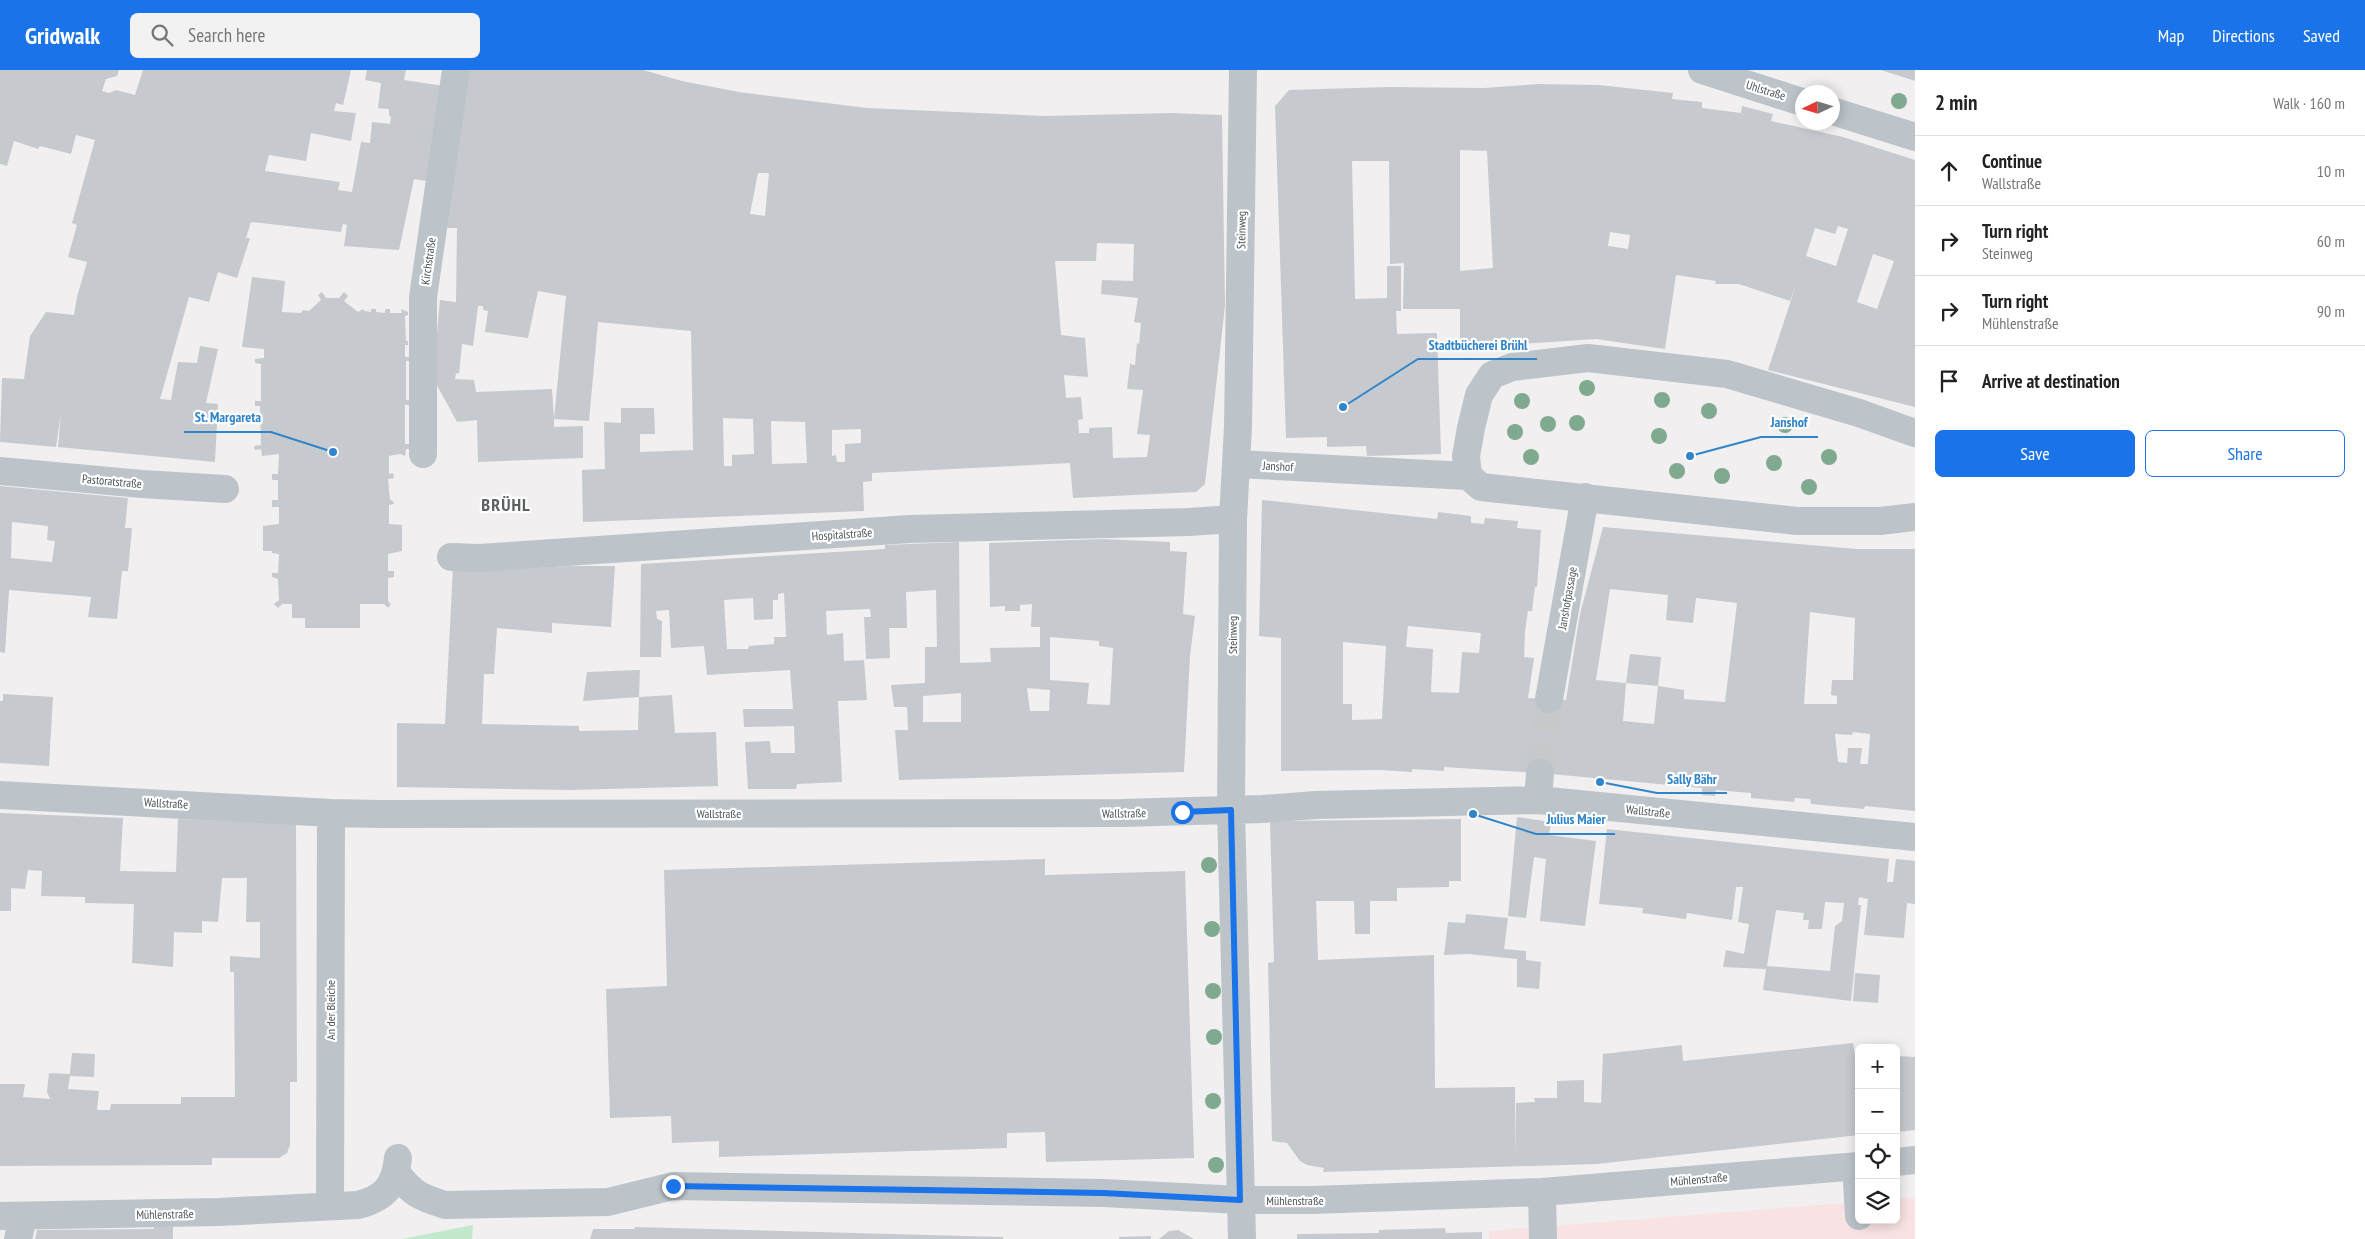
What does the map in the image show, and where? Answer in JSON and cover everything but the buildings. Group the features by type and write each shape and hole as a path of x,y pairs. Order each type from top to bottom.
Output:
{"street":[{"name":"Kirchstraße","path":"423,454 423,297 456,70"},
{"name":"Steinweg","path":"1242,1239 1231,810 1233,519 1238,464 1243,70"},
{"name":"Uhlstraße","path":"1702,70 1795,100"},
{"path":"1840,114 1915,137"},
{"path":"1468,476 1466,456 1471,428 1479,395 1492,375 1512,367 1588,358 1727,374 1915,433"},
{"name":"Janshof","path":"1238,464 1468,476 1481,487 1797,521 1880,521 1915,517"},
{"name":"Pastoratstraße","path":"0,470 142,484 225,489"},
{"name":"Janshofpassage","path":"1549,699 1585,497"},
{"name":"Hospitalstraße","path":"451,557 479,558 910,529 1190,522 1233,519"},
{"path":"1538,800 1540,773"},
{"name":"Wallstraße","path":"0,795 324,804 1122,813 1316,805 1538,800 1915,837"},
{"name":"An der Bleiche","path":"324,804 330,1206"},
{"path":"1900,1162 1915,1160"},
{"name":"Mühlenstraße","path":"14,1224 358,1204 373,1201 385,1194 397,1165 408,1189 424,1198 445,1205 582,1204 608,1202 673,1186 1103,1193 1240,1200 1363,1199 1542,1192 1855,1166"},
{"path":"1542,1192 1542,1239"},
{"path":"1859,1224 1860,1239"}],"shaded area":[{"path":"1915,1197 1915,1239 1489,1239 1489,1231 1855,1202 1855,1224 1900,1224 1900,1199"}],"green space":[{"path":"473,1225 472,1239 402,1239"}],"tunnel":[{"path":"1540,773 1549,699"}],"place":[{"name":"Stadtbücherei Brühl","path":"1343,407"},
{"name":"St. Margareta","path":"333,452"},
{"name":"Janshof","path":"1690,456"},
{"name":"Sally Bähr","path":"1600,782"},
{"name":"Julius Maier","path":"1473,814"}],"district":[{"name":"BRÜHL","path":"506,504"}],"route":[{"path":"673,1186 1103,1193 1240,1200 1231,810 1182,812"}]}
